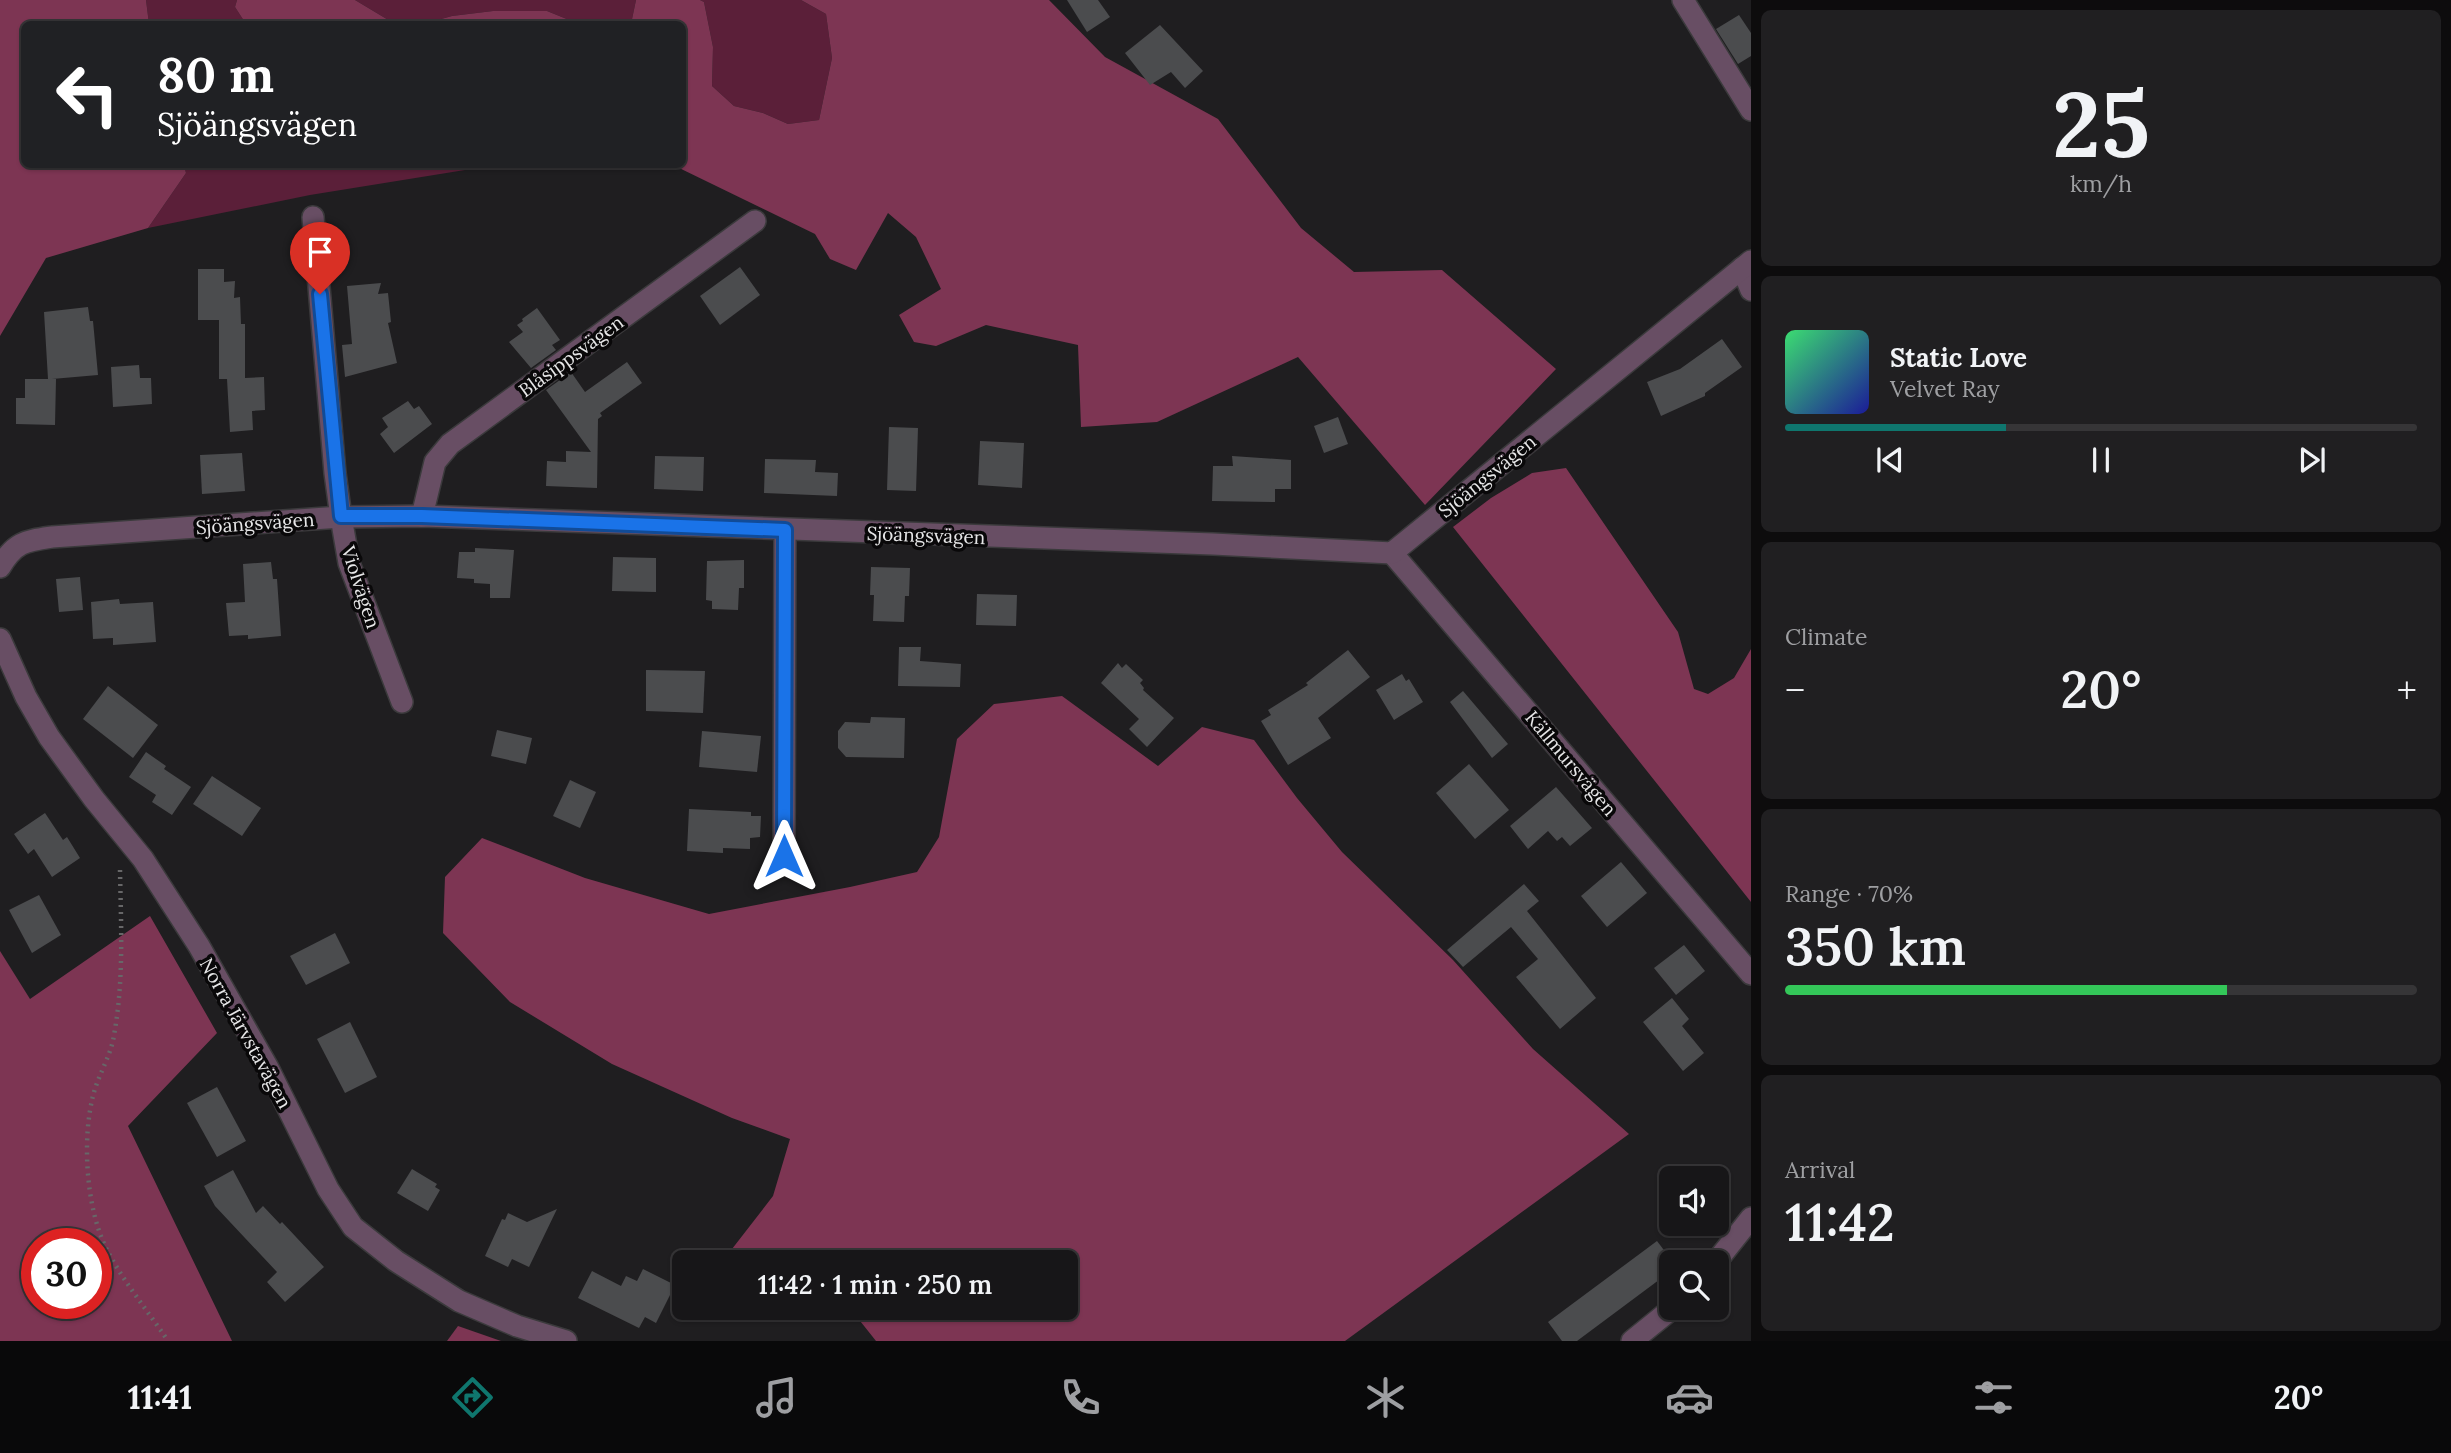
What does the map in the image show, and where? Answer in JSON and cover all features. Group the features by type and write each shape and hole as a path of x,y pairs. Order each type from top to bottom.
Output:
{"street":[{"path":"1683,0 1751,110"},
{"name":"Violvägen","path":"313,217 335,473 349,563 402,702"},
{"name":"Blåsippsvägen","path":"422,516 435,462 450,444 755,221"},
{"path":"1747,264 1751,290"},
{"name":"Sjöängsvägen","path":"2,561 19,544 52,537 341,516 422,516 1199,543 1392,553 1747,264"},
{"path":"784,856 785,530"},
{"name":"Källmursvägen","path":"1392,553 1751,974"},
{"name":"Norra Järvstavägen","path":"0,639 26,697 49,737 94,799 128,839 199,946 268,1068 328,1189 353,1227 396,1261 459,1301 517,1326 566,1341"},
{"path":"1726,1250 1751,1218"},
{"path":"1632,1341 1659,1319"}],"path":[{"path":"128,839 120,868 120,981 114,1038 93,1098 88,1132 89,1181 95,1218 106,1248 168,1341"}],"shaded area":[{"path":"0,0 146,0 149,21 21,21 21,168 185,168 186,173 148,228 46,258 0,336"},
{"path":"146,0 237,0 235,7 244,21 149,21"},
{"path":"237,0 355,0 390,21 244,21 235,7"},
{"path":"355,0 636,0 632,21 572,21 547,11 493,11 434,21 390,21"},
{"path":"636,0 704,2 713,47 712,86 734,106 763,113 788,124 819,120 832,58 826,14 801,0 1049,0 1105,57 1218,119 1301,228 1354,272 1442,270 1556,369 1425,505 1298,357 1157,422 1081,427 1078,345 986,325 936,346 914,342 899,315 941,289 916,237 888,213 856,270 830,259 815,234 679,168 686,168 686,21 632,21"},
{"path":"700,0 801,0 826,14 832,58 819,120 788,124 763,113 734,106 712,86 713,47 704,2"},
{"path":"493,11 547,11 572,21 434,21"},
{"path":"185,168 477,168 310,195 148,228 186,173"},
{"path":"1566,468 1678,632 1694,689 1708,694 1734,678 1751,649 1751,902 1453,527 1491,498 1532,473"},
{"path":"1062,696 1158,766 1202,727 1254,740 1342,852 1453,960 1533,1049 1629,1134 1345,1341 876,1341 859,1320 1078,1320 1078,1250 732,1249 773,1196 790,1139 732,1118 612,1064 510,1002 443,933 445,877 482,838 585,878 709,914 917,872 939,837 957,739 994,704"},
{"path":"150,916 217,1033 128,1126 232,1341 0,1341 0,951 30,999"},
{"path":"458,1326 501,1341 447,1341"}],"building":[{"path":"1067,0 1098,0 1110,17 1087,32"},
{"path":"1739,15 1751,33 1751,56 1738,64 1716,29"},
{"path":"1160,25 1203,71 1185,88 1171,72 1150,85 1125,53"},
{"path":"740,267 760,295 720,325 700,296"},
{"path":"198,269 224,269 224,282 235,281 234,298 240,297 241,324 245,324 245,378 264,377 265,410 252,411 253,430 230,432 227,379 219,379 219,320 198,320"},
{"path":"381,283 378,294 388,293 391,322 388,323 397,363 345,377 342,345 352,344 347,286"},
{"path":"88,307 90,321 93,321 98,375 52,379 56,379 55,425 16,424 16,398 25,398 25,379 48,379 44,312"},
{"path":"537,308 560,340 552,345 556,350 531,368 509,342 523,332 517,325"},
{"path":"1722,339 1742,367 1705,393 1705,396 1661,416 1647,382 1680,369"},
{"path":"627,362 642,383 600,413 602,416 598,419 597,488 546,486 547,461 566,462 566,451 591,452 546,390 571,372 585,392"},
{"path":"139,365 140,378 151,378 152,404 113,407 111,367"},
{"path":"408,401 414,409 419,406 432,424 394,453 380,434 388,427 382,418"},
{"path":"1338,417 1348,444 1324,453 1314,426"},
{"path":"889,427 918,428 916,491 887,490"},
{"path":"980,441 1024,443 1022,488 978,485"},
{"path":"242,453 245,491 202,494 200,455"},
{"path":"655,456 704,457 703,491 654,489"},
{"path":"1232,456 1291,460 1291,489 1275,489 1275,502 1212,501 1213,466 1233,466"},
{"path":"765,459 816,460 815,472 838,473 837,496 764,493"},
{"path":"475,548 514,550 510,598 490,598 490,584 457,578 459,552 475,552"},
{"path":"613,557 656,558 656,592 612,591"},
{"path":"744,560 744,588 739,588 738,610 712,609 712,601 706,600 707,561"},
{"path":"271,562 273,579 277,579 281,636 248,639 248,635 229,636 226,603 245,602 243,564"},
{"path":"871,567 910,568 904,622 873,621"},
{"path":"80,577 83,610 59,612 56,579"},
{"path":"977,594 1017,595 1016,626 976,625"},
{"path":"119,599 120,604 153,602 156,642 113,645 113,638 93,639 91,602"},
{"path":"899,647 921,647 920,661 961,664 960,687 898,686"},
{"path":"1348,650 1370,677 1318,718 1331,738 1288,765 1261,721 1271,715 1268,710 1308,685 1306,683"},
{"path":"1118,663 1122,668 1126,664 1143,680 1140,683 1143,690 1174,718 1147,747 1129,729 1139,719 1101,683"},
{"path":"646,670 705,671 703,713 646,711"},
{"path":"1402,674 1406,681 1409,679 1423,702 1394,720 1376,690"},
{"path":"108,686 158,725 133,758 83,719"},
{"path":"1463,691 1508,744 1492,758 1450,702"},
{"path":"871,717 905,718 904,758 846,757 838,748 838,731 845,722 870,723"},
{"path":"497,730 532,738 526,764 491,756"},
{"path":"702,731 761,736 757,772 699,767"},
{"path":"146,752 166,766 164,769 191,787 172,815 152,802 156,795 129,777"},
{"path":"1469,764 1509,810 1475,839 1436,793"},
{"path":"212,776 261,808 242,836 193,804"},
{"path":"570,780 596,792 580,828 553,816"},
{"path":"1556,787 1592,828 1570,846 1562,837 1557,841 1548,831 1528,849 1510,826"},
{"path":"689,809 751,812 751,816 761,816 760,837 750,838 750,849 723,848 723,853 687,851"},
{"path":"45,813 63,840 67,837 80,858 52,877 34,849 28,854 14,834"},
{"path":"1621,862 1647,893 1607,927 1581,896"},
{"path":"1524,884 1539,901 1527,911 1596,998 1560,1029 1516,977 1538,959 1511,927 1463,967 1447,950"},
{"path":"39,895 61,935 32,953 9,910"},
{"path":"335,933 350,963 306,985 290,956"},
{"path":"1684,945 1705,971 1676,995 1654,968"},
{"path":"1672,998 1689,1019 1682,1026 1704,1053 1683,1071 1643,1022"},
{"path":"350,1022 377,1077 345,1093 317,1039"},
{"path":"217,1087 246,1141 217,1157 187,1103"},
{"path":"412,1169 437,1184 435,1187 440,1190 428,1211 397,1193"},
{"path":"233,1170 256,1213 263,1206 280,1224 282,1222 324,1267 285,1302 267,1282 277,1272 215,1206 204,1186"},
{"path":"557,1209 529,1267 512,1259 508,1267 485,1256 502,1219 505,1220 508,1213 527,1222"},
{"path":"1657,1241 1664,1250 1659,1250 1659,1280 1577,1341 1562,1341 1548,1322"},
{"path":"643,1269 672,1284 672,1291 656,1323 645,1317 639,1328 578,1298 592,1271 621,1286 626,1276 637,1281"}],"route":[{"path":"320,294 341,516 422,516 785,530 784,856"}]}
